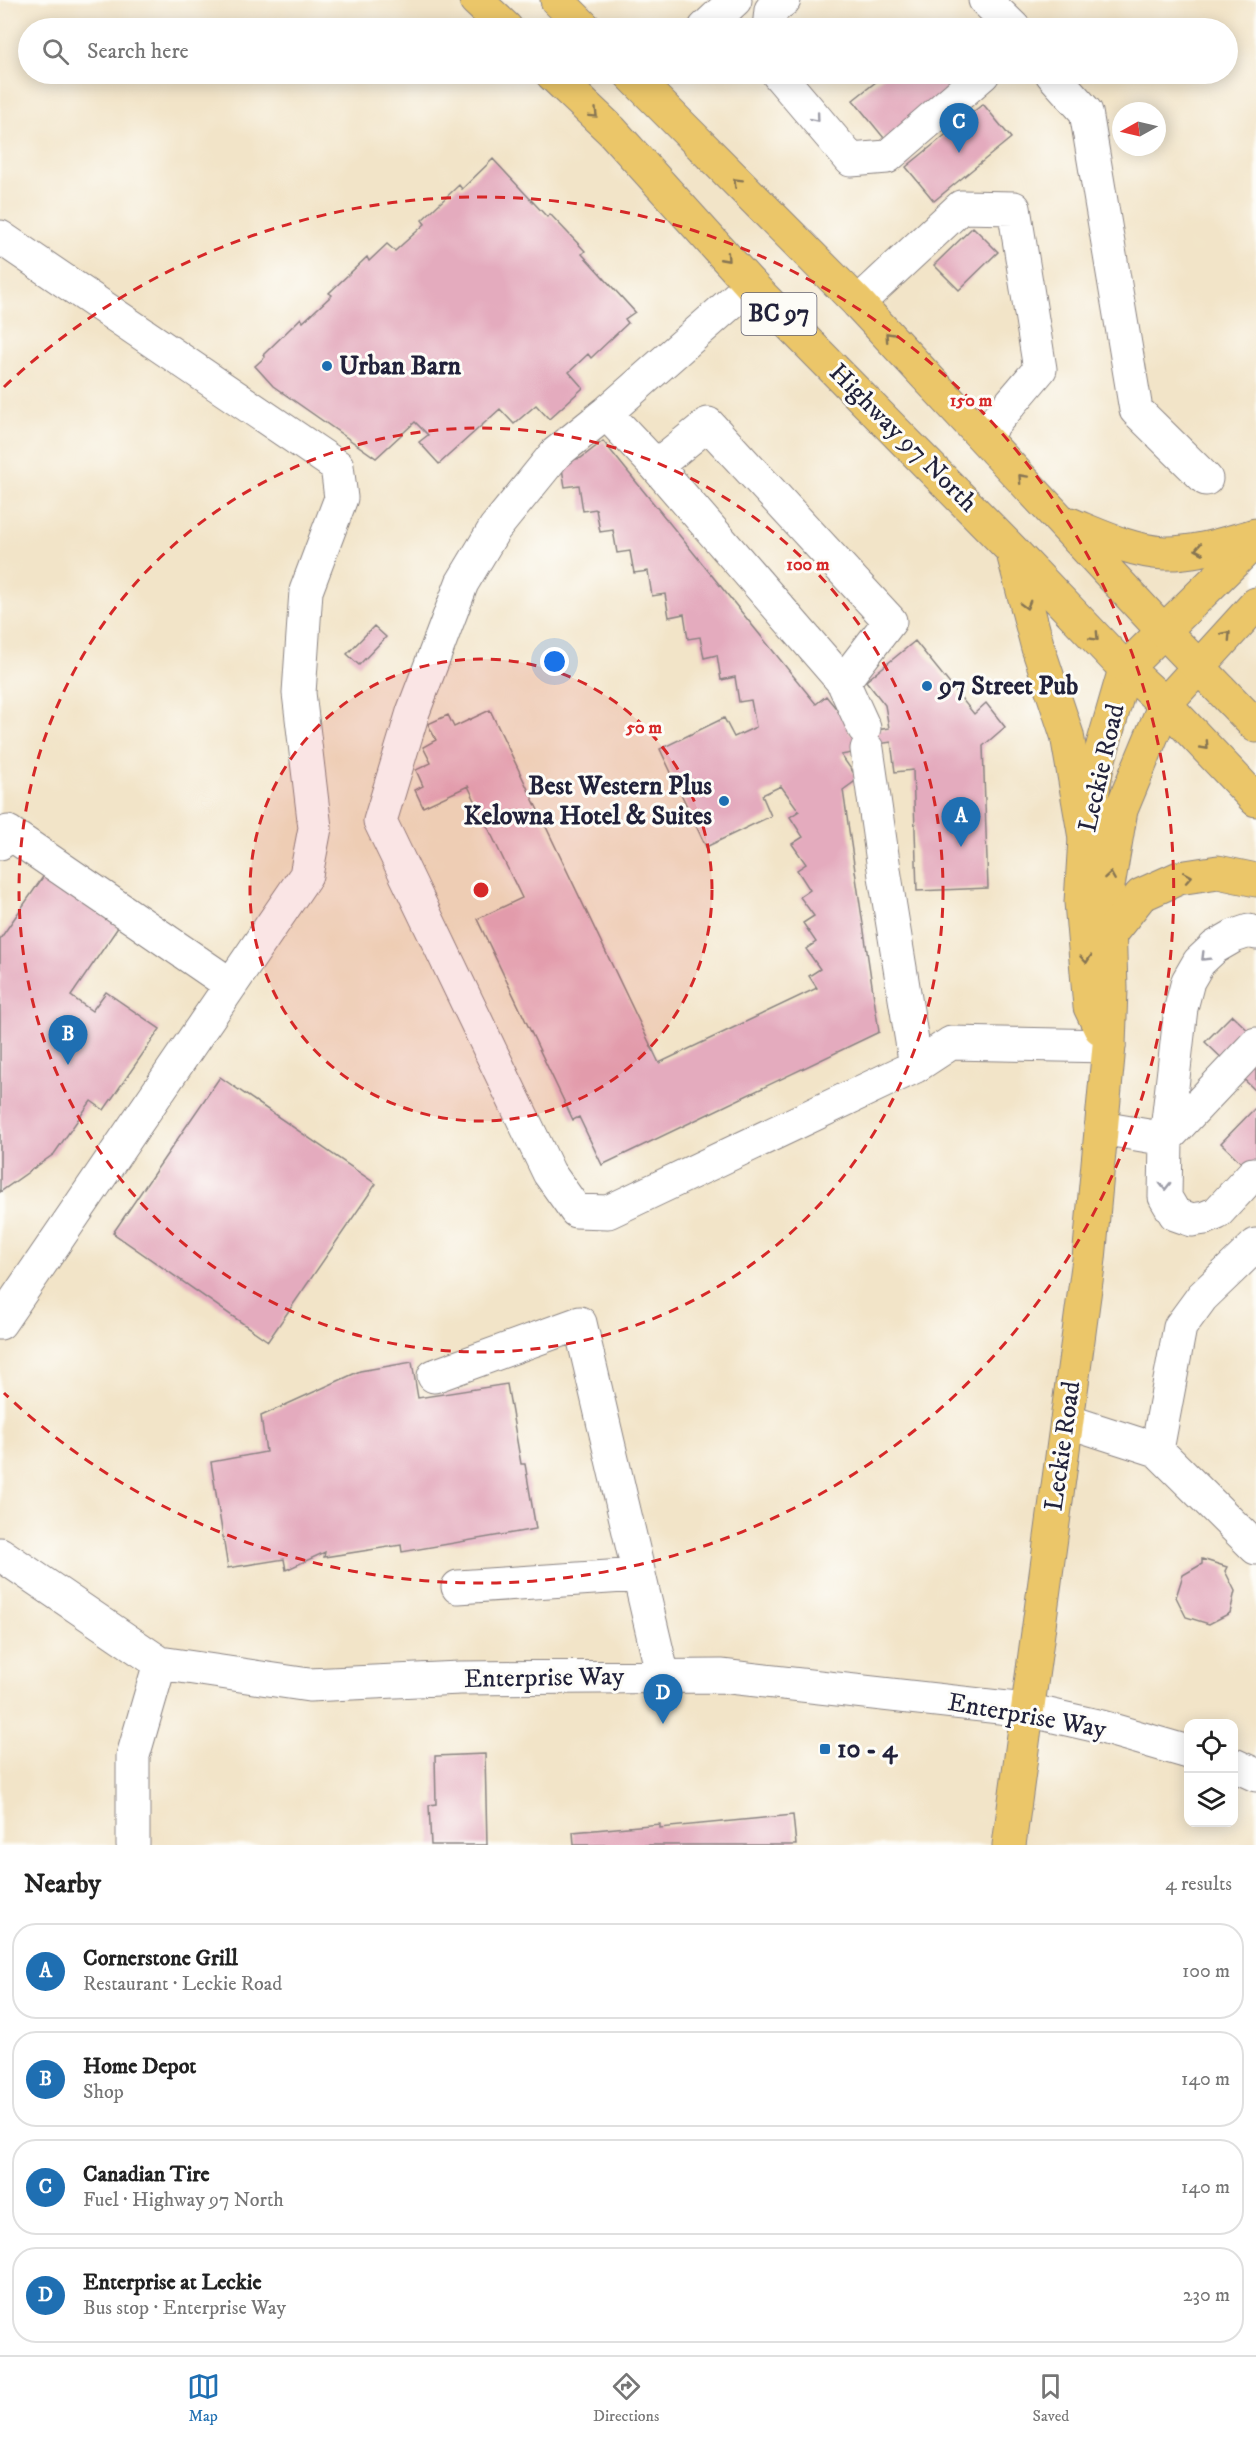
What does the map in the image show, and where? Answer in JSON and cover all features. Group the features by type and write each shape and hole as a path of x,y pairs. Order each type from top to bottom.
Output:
{"main road":[{"path":"476,0 495,18"},
{"path":"557,0 575,18"},
{"name":"Highway 97 North","path":"563,84 612,131 751,285 1011,549 1125,669 1164,704 1256,800"},
{"name":"BC 97","path":"649,84 1256,726"},
{"path":"1062,521 1126,546 1164,553 1198,550 1256,535"},
{"name":"Leckie Road","path":"1109,1046 1090,1006 1081,902 1085,838 1097,766 1125,669 1256,540"},
{"path":"1011,549 1038,648 1067,735 1085,838"},
{"name":"Leckie Road","path":"1010,1845 1089,1259 1109,1046 1111,989 1108,886 1121,810 1164,704 1256,604"},
{"path":"1110,934 1141,895 1179,878 1218,873 1256,880"}],"street":[{"path":"716,18 735,0"},
{"path":"770,18 771,10 784,0"},
{"path":"985,0 1004,18"},
{"path":"786,84 851,160 887,157 971,84"},
{"path":"1061,84 1086,112 1136,410 1206,479"},
{"path":"858,303 961,207 1014,208 1040,369 983,436"},
{"path":"0,237 337,466 341,498 306,591 299,693 315,828 306,874 0,1323"},
{"path":"751,285 606,413 555,454 495,528 462,583 412,712 380,821 549,1173 576,1211 608,1212 916,1066 951,1043 1109,1046"},
{"path":"606,413 656,466 843,682 865,739 916,1066"},
{"path":"656,466 708,424 890,621 843,682"},
{"path":"0,843 8,832 231,985"},
{"path":"1253,1174 1217,1213 1192,1220 1176,1214 1165,1197 1166,1139 1181,1008 1188,981 1199,962 1215,947 1234,936 1249,931 1256,933"},
{"path":"1166,1139 1256,1044"},
{"path":"1101,1128 1166,1139"},
{"path":"1157,1450 1180,1328 1202,1297 1256,1245"},
{"path":"434,1376 580,1323 663,1677"},
{"path":"1067,1421 1157,1450 1256,1548"},
{"name":"Enterprise Way","path":"0,1554 160,1663 309,1685 460,1678 722,1676 1027,1710 1102,1727 1184,1751"},
{"path":"458,1587 639,1575"},
{"path":"133,1845 133,1756 160,1663"},
{"path":"1238,1767 1256,1775"}],"building":[{"path":"873,84 961,84 888,143 853,100"},
{"path":"983,104 1011,138 934,201 906,167"},
{"path":"493,159 547,217 550,214 585,251 582,254 635,312 625,319 628,323 591,358 588,354 569,372 583,388 549,419 536,405 514,424 500,409 439,464 419,442 428,435 415,422 376,458 273,386 255,366 265,357 263,355 301,318 303,322 332,295 329,293 367,257 369,261 387,244 395,251 425,224 422,220 459,185 462,189"},
{"path":"973,227 998,252 959,290 934,265"},
{"name":"Best Western Plus Kelowna Hotel & Suites","path":"603,441 816,704 826,696 848,723 850,734 889,728 885,705 866,681 915,641 974,714 986,703 1005,727 983,746 988,888 917,891 913,770 895,772 891,742 851,748 852,753 841,755 858,779 843,790 879,1032 602,1165 579,1117 573,1120 477,919 522,898 468,786 423,807 415,790 423,786 416,770 431,763 423,747 436,740 428,724 448,715 454,727 490,710 659,1063 817,988 809,976 820,969 806,949 816,942 803,923 814,916 800,897 810,890 797,870 806,864 792,844 803,837 790,817 799,811 781,786 762,795 771,816 706,847 660,749 724,718 734,737 756,727 751,700 739,702 735,677 721,680 717,655 704,658 700,637 688,639 684,614 669,617 665,594 652,596 648,571 634,573 630,551 617,553 613,530 600,532 596,509 583,511 579,485 565,487 561,462 581,458"},
{"path":"374,626 386,637 359,665 347,654"},
{"path":"45,874 119,926 71,996 92,1011 106,992 160,1029 104,1110 91,1101 54,1154 0,1192 0,939"},
{"path":"1232,1015 1256,1038 1256,1091 1205,1042"},
{"path":"220,1077 376,1184 268,1341 113,1233"},
{"path":"1256,1107 1256,1177 1221,1143"},
{"path":"412,1362 418,1398 507,1384 521,1464 525,1464 536,1529 402,1552 401,1545 324,1557 325,1552 286,1570 284,1559 228,1568 211,1462 266,1452 261,1416 360,1371"},
{"path":"1202,1559 1227,1567 1225,1571 1235,1591 1230,1613 1209,1624 1186,1617 1176,1597 1183,1575 1202,1564"},
{"path":"485,1754 487,1845 431,1845 429,1805 436,1804 435,1756"},
{"path":"793,1815 796,1845 574,1845 573,1832 660,1824 660,1828"}],"place":[{"name":"Canadian Tire","path":"959,153"},
{"name":"Urban Barn","path":"327,366"},
{"name":"97 Street Pub","path":"927,686"},
{"name":"Best Western Plus Kelowna Hotel & Suites","path":"724,801"},
{"name":"Cornerstone Grill","path":"961,847"},
{"name":"Home Depot","path":"68,1065"},
{"name":"Enterprise at Leckie","path":"663,1724"},
{"name":"10 - 4","path":"825,1749"}]}
